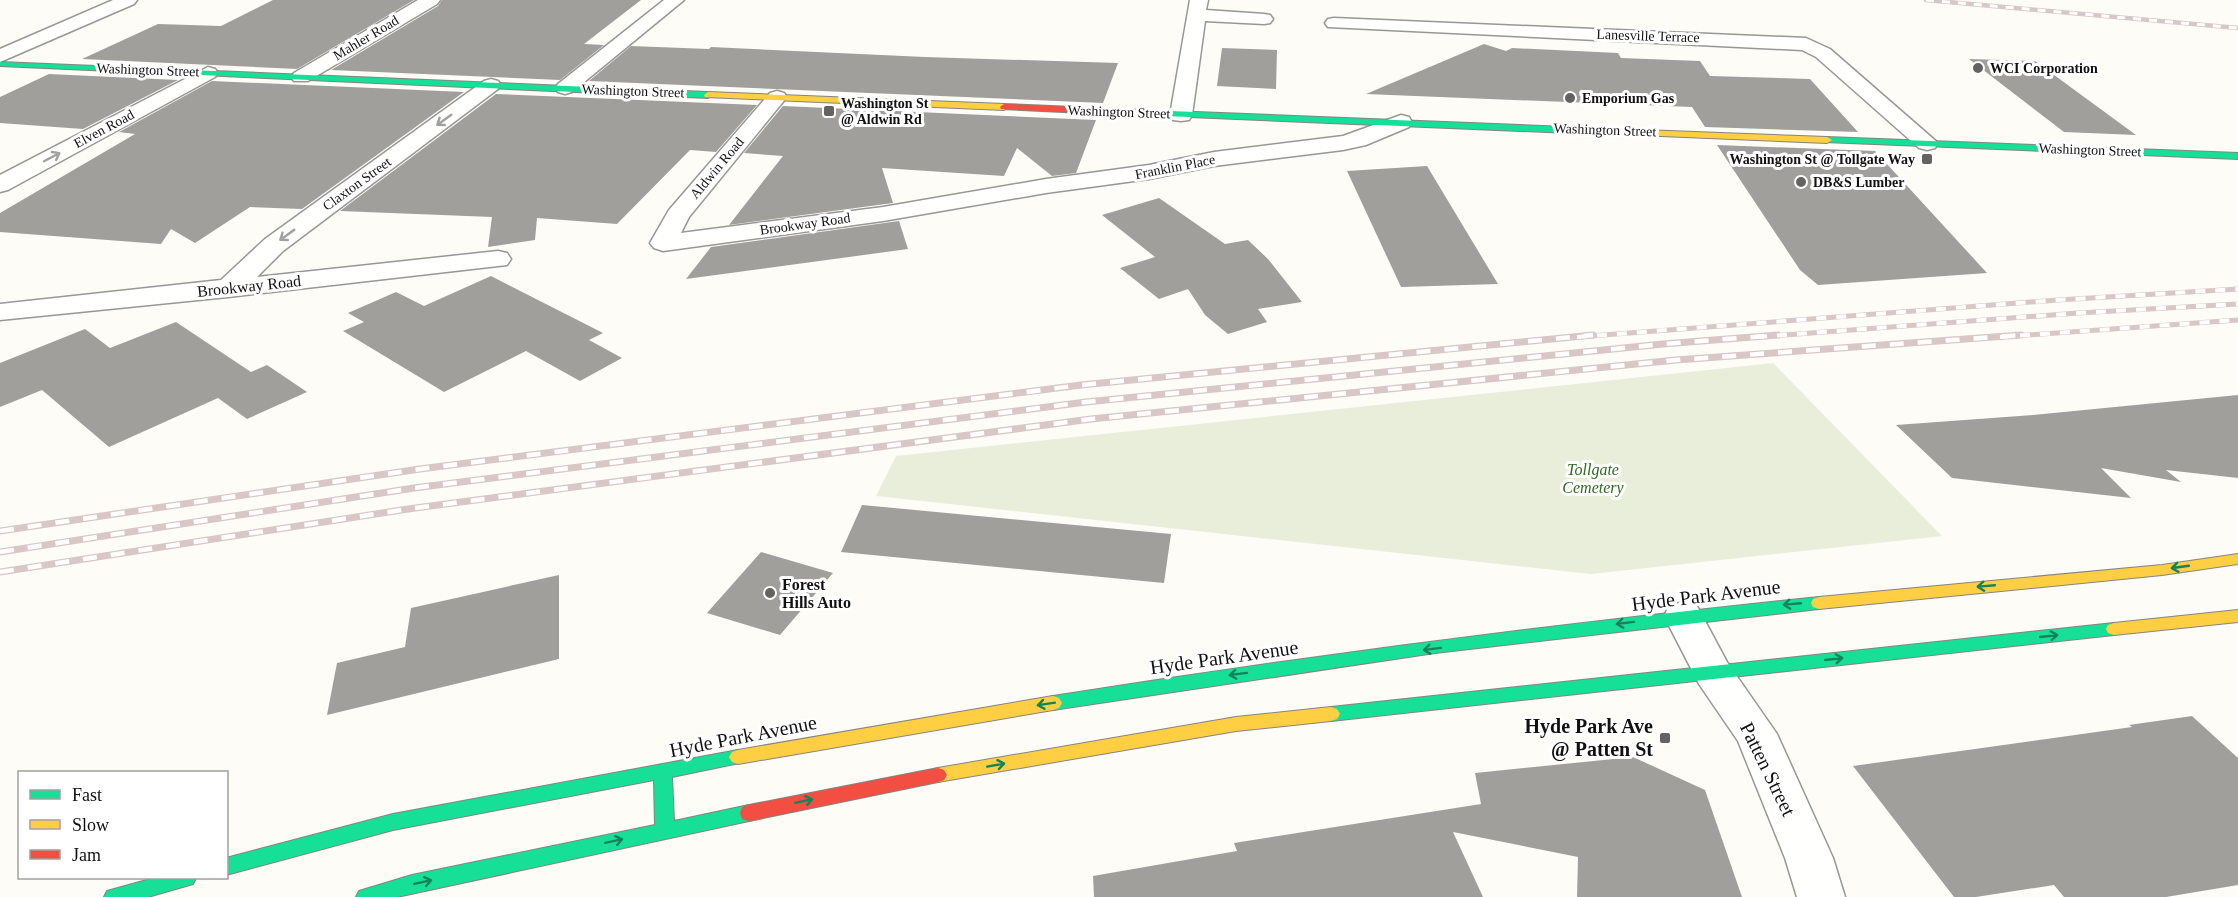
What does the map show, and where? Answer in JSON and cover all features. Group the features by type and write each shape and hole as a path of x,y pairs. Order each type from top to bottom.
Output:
{"main road":[{"name":"Washington Street","path":"0,64 1181,115 2238,156"},
{"name":"Hyde Park Avenue","path":"228,866 393,822 852,736 1200,679 1683,616 2150,571 2238,559"},
{"path":"366,897 424,882 875,786 1236,724 2238,616"},
{"path":"663,772 665,830"},
{"path":"114,897 182,879"}],"street":[{"path":"0,56 128,0"},
{"name":"Mahler Road","path":"301,77 431,0"},
{"path":"565,88 675,0"},
{"path":"1181,115 1197,8 1264,19"},
{"name":"Lanesville Terrace","path":"1334,23 1806,44 1823,53 1927,143"},
{"name":"Elven Road","path":"0,184 208,73"},
{"name":"Claxton Street","path":"228,289 274,245 491,85"},
{"name":"Aldwin Road","path":"663,243 678,215 777,97"},
{"name":"Franklin Place","path":"947,204 1046,186 1140,174 1214,159 1350,142 1401,122"},
{"name":"Brookway Road","path":"663,243 947,204"},
{"name":"Brookway Road","path":"0,312 498,259"},
{"name":"Patten Street","path":"1683,616 1713,673 1756,735 1809,858 1821,897"}],"green space":[{"name":"Tollgate Cemetery","path":"1773,363 1942,536 1591,574 876,496 896,456"}],"building":[{"path":"273,0 414,0 297,69 82,59 158,24 221,26"},
{"path":"442,0 641,0 584,44 604,45 560,80 331,70 438,6"},
{"path":"1484,44 1506,51 1512,48 1618,53 1621,58 1700,61 1710,76 1810,79 1858,132 1705,127 1692,107 1366,94"},
{"path":"631,46 1118,63 1103,103 589,81"},
{"path":"1222,48 1277,50 1276,89 1217,86"},
{"path":"1969,59 2035,61 2136,135 2064,132"},
{"path":"49,74 178,80 83,129 0,123 0,97"},
{"path":"212,81 464,92 302,209 250,207 195,243 171,229 161,244 0,232 0,213 135,134 119,132"},
{"path":"496,94 757,105 716,152 690,150 617,224 537,218 535,240 488,247 492,217 340,211"},
{"path":"783,106 1096,120 1076,173 1052,176 1017,148 1004,176 882,168 893,203 729,225 783,156 744,153"},
{"path":"1717,145 1875,151 1987,273 1818,285 1800,270"},
{"path":"1427,166 1498,284 1401,287 1347,171"},
{"path":"1159,198 1225,244 1248,240 1268,259 1302,302 1258,309 1267,322 1228,334 1205,315 1188,289 1159,299 1120,268 1155,257 1102,215"},
{"path":"899,221 908,249 686,279 711,247"},
{"path":"491,276 603,333 589,340 622,358 580,381 526,351 444,392 343,331 364,322 348,313 396,292 424,306"},
{"path":"176,322 251,372 267,365 307,392 247,419 218,398 109,447 42,390 0,407 0,363 85,329 110,348"},
{"path":"2238,395 2238,478 2166,470 2181,482 2101,468 2131,498 1952,478 1896,425 2033,415"},
{"path":"862,505 1171,534 1164,583 841,552"},
{"name":"Forest Hills Auto","path":"761,552 833,573 780,635 707,613"},
{"path":"559,575 559,659 327,715 337,663 405,647 411,608"},
{"path":"2192,716 2238,758 2238,885 2166,897 2064,897 2054,885 1976,897 1954,897 1853,766 2132,727 2129,725"},
{"path":"1633,757 1705,790 1742,897 1577,897 1578,857 1453,832 1483,897 1094,897 1093,876 1237,851 1234,843 1481,804 1475,773"}],"railway":[{"path":"1926,0 2238,28"},
{"path":"1577,337 2058,300 2238,289"},
{"path":"1757,337 2078,313 2238,304"},
{"path":"2000,337 2238,320"},
{"path":"0,531 420,469 1081,385 1593,335"},
{"path":"0,552 414,488 1086,402 1663,344 1778,335"},
{"path":"0,572 408,509 1091,419 1676,360 2021,335"}],"traffic: fast":[{"path":"0,64 708,95"},
{"path":"1145,113 1616,132"},
{"path":"1827,140 2238,156"},
{"path":"1053,703 1244,673 1435,647 1627,623 1819,603"},
{"path":"1331,714 2114,629"},
{"path":"228,866 393,822 738,757"},
{"path":"663,772 665,830"},
{"path":"366,897 412,884 749,813"},
{"path":"114,897 182,879"}],"traffic: slow":[{"path":"708,95 1004,107"},
{"path":"1616,132 1827,140"},
{"path":"1819,603 2162,570 2238,559"},
{"path":"2114,629 2238,616"},
{"path":"738,757 1053,703"},
{"path":"938,775 1236,724 1331,714"}],"traffic: jam":[{"path":"1004,107 1145,113"},
{"path":"749,813 938,775"}],"place":[{"name":"WCI Corporation","path":"1978,68"},
{"name":"Emporium Gas","path":"1570,98"},
{"name":"Washington St @ Aldwin Rd","path":"829,111"},
{"name":"Washington St @ Tollgate Way","path":"1927,159"},
{"name":"DB&S Lumber","path":"1801,182"},
{"name":"Forest Hills Auto","path":"770,593"},
{"name":"Hyde Park Ave @ Patten St","path":"1665,738"}]}
